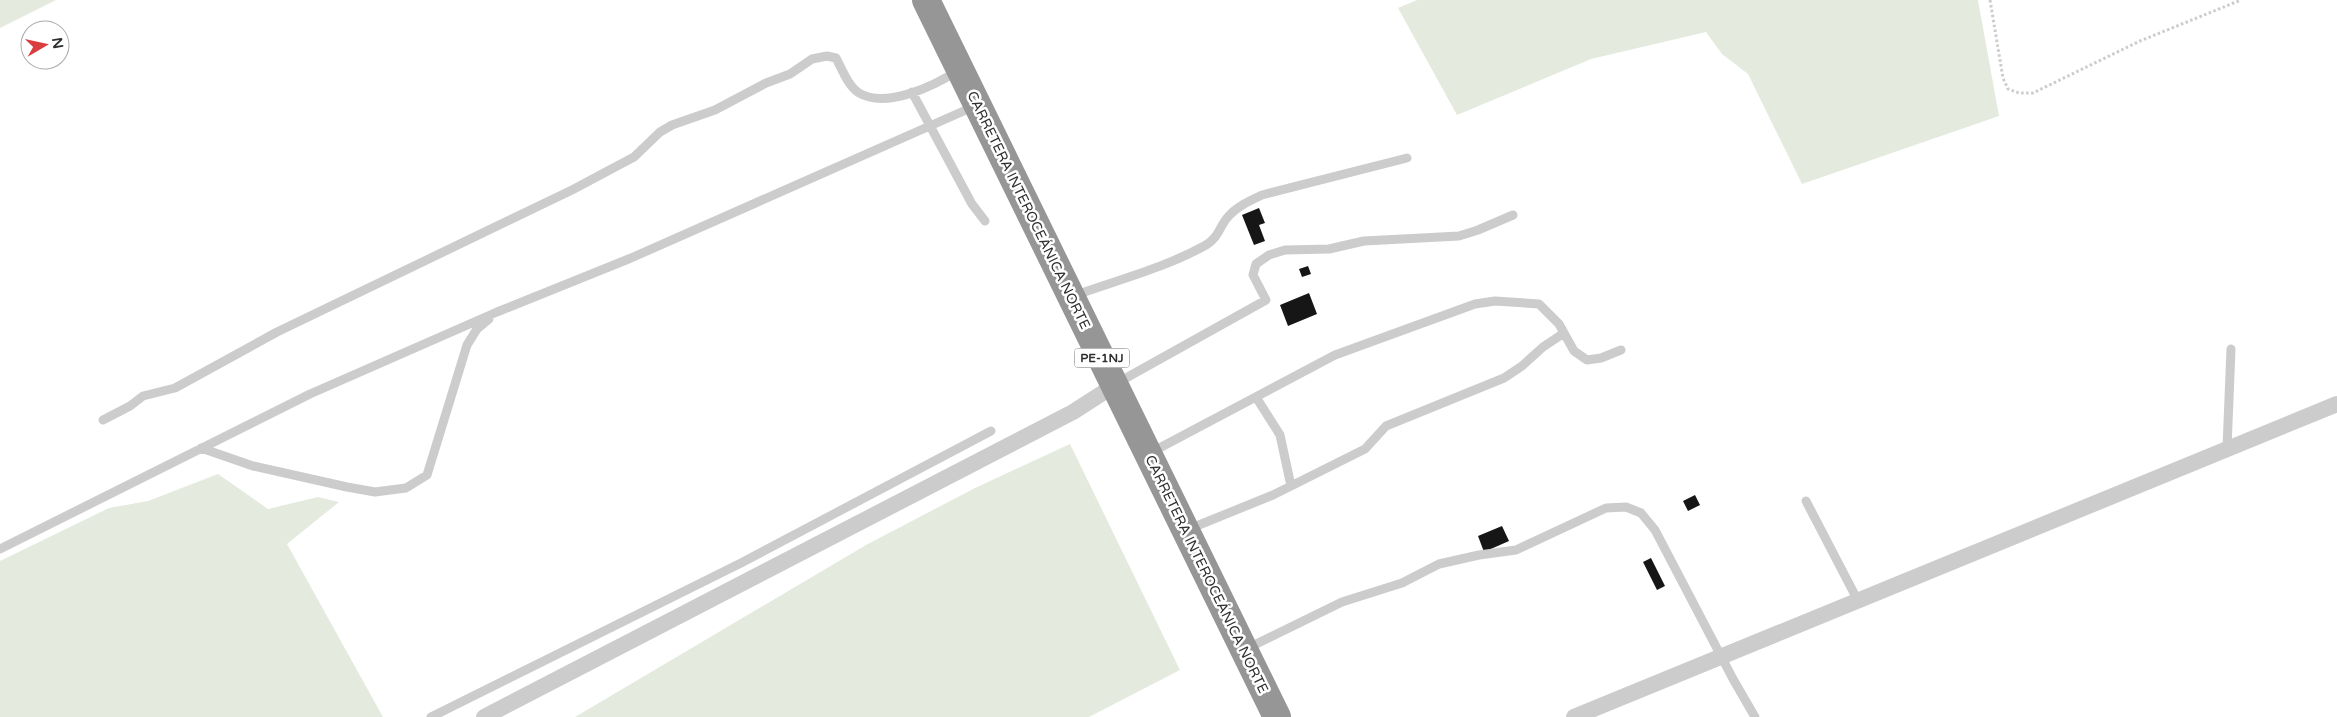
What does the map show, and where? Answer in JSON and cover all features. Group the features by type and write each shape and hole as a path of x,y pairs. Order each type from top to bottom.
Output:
{"highway":[{"name":"CARRETERA INTEROCEÁNICA NORTE","path":"926,0 1277,717"}],"street":[{"path":"484,717 1064,416 1115,385"},
{"path":"1574,717 1857,599 2337,404"}],"lane":[{"path":"103,420 130,406 142,396 175,388 277,332 572,190 634,157 660,132 672,125 715,110 766,83 790,74 812,59 828,56 836,58 850,84 859,93 871,98 889,98 937,84 960,69"},
{"path":"912,92 972,204 985,221"},
{"path":"0,549 310,394 496,312 631,258 977,105"},
{"path":"1071,297 1176,260 1206,245 1216,238 1227,218 1245,202 1262,195 1407,158"},
{"path":"1115,385 1266,300 1253,275 1256,264 1269,255 1285,250 1329,249 1364,241 1459,236 1513,215"},
{"path":"1148,454 1335,356 1474,304 1495,301 1539,304 1559,324 1574,351 1587,360 1601,358 1621,350"},
{"path":"201,448 254,466 347,487 375,492 406,488 427,475 467,345 476,329 496,312"},
{"path":"1186,531 1291,486 1365,449 1386,426 1504,378 1522,366 1543,346 1564,333"},
{"path":"2227,448 2232,349"},
{"path":"1256,397 1282,440 1291,486"},
{"path":"431,717 741,563 991,431"},
{"path":"1806,501 1857,599"},
{"path":"1244,650 1342,602 1402,584 1439,564 1479,555 1516,550 1606,508 1626,507 1641,513 1655,530 1755,717"}],"path":[{"path":"1990,0 2003,78 2008,89 2019,93 2033,93 2140,41 2242,0"}],"shaded area":[{"path":"0,0 56,0 0,28"},
{"path":"1417,0 1978,0 1999,116 1802,184 1748,74 1722,54 1706,32 1591,59 1457,115 1398,8"},
{"path":"1070,444 1180,670 1089,717 575,717 866,545 975,488"},
{"path":"218,474 268,509 318,497 339,502 287,544 383,717 0,717 0,561 109,508 148,501"}],"building":[{"path":"1259,208 1265,223 1259,225 1265,241 1254,245 1242,215"},
{"path":"1308,266 1311,274 1302,277 1299,269"},
{"path":"1309,293 1317,314 1288,326 1280,305"},
{"path":"1695,495 1700,505 1688,511 1683,501"},
{"path":"1502,526 1509,541 1484,552 1478,536"},
{"path":"1651,558 1665,586 1657,590 1643,562"}]}
